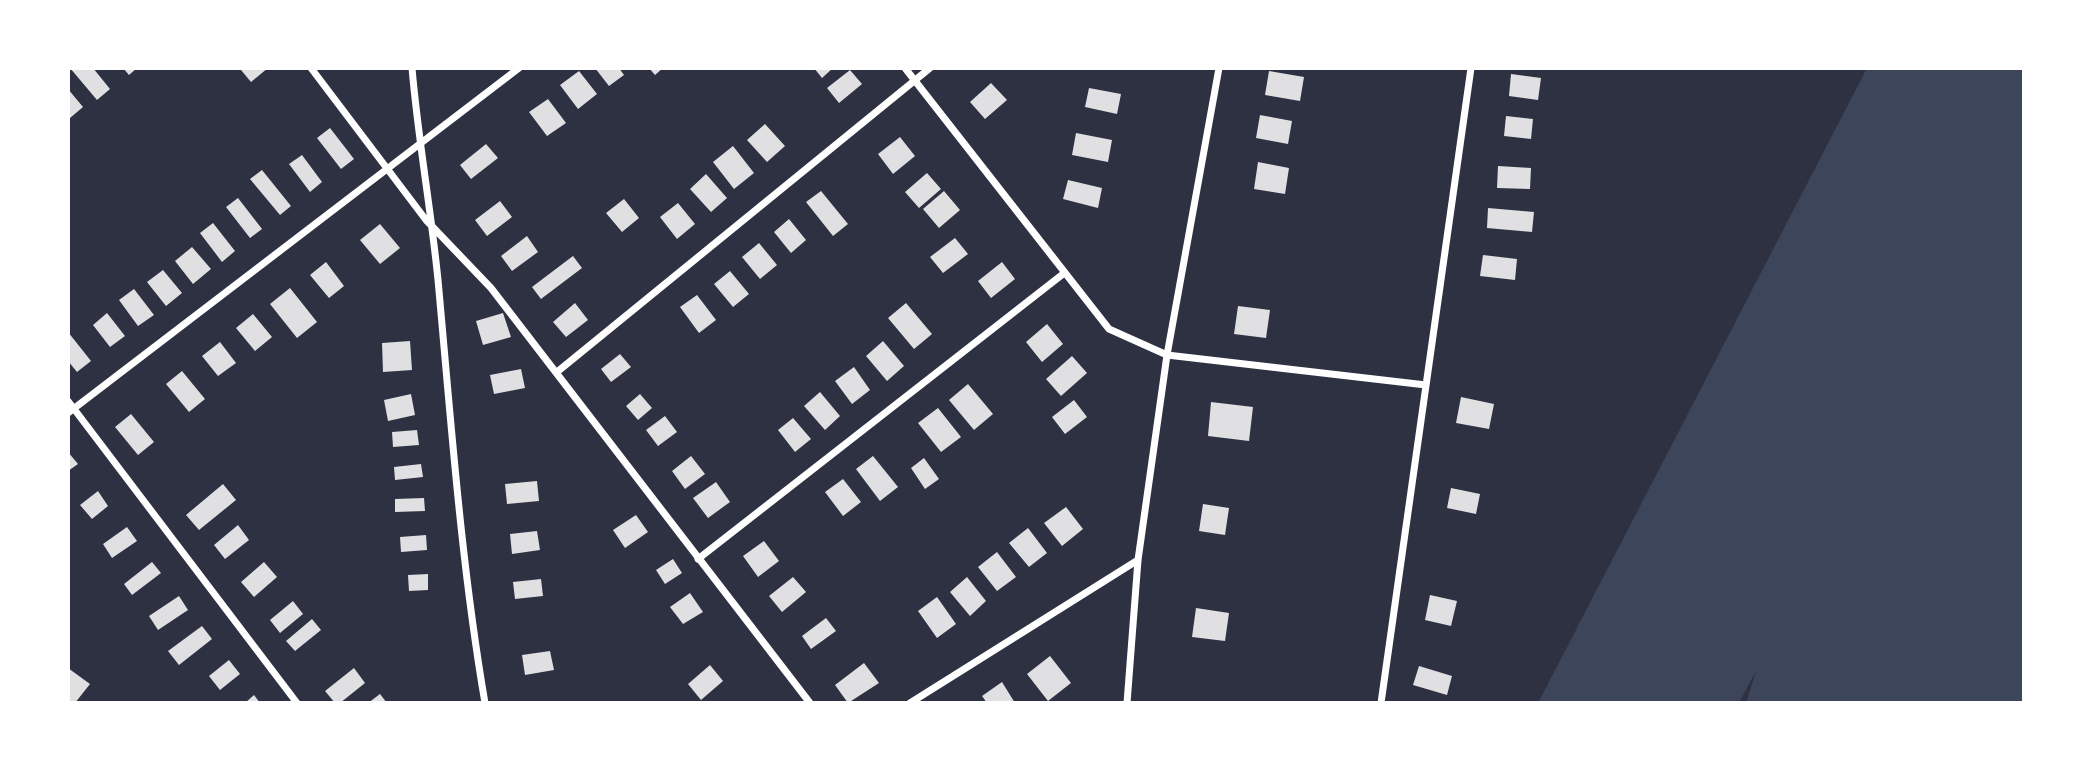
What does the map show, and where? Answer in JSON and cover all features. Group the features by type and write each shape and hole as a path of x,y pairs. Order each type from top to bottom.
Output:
{"street":[{"path":"311,68 433,228 491,288 558,372 810,703"},
{"path":"412,68 418,145 433,228 471,620 485,703"},
{"path":"71,411 519,68"},
{"path":"905,68 1063,274 1110,329 1167,355 1426,385"},
{"path":"558,372 930,68"},
{"path":"1127,703 1138,560 1167,355 1219,68"},
{"path":"1381,703 1472,68"},
{"path":"698,559 1063,274"},
{"path":"68,401 71,411 297,703"},
{"path":"910,703 1138,560"}],"shaded area":[{"path":"1867,68 2024,68 2024,703 1746,703 1756,671 1739,703 1538,703"}],"building":[{"path":"70,68 93,68 110,89 97,100"},
{"path":"123,68 137,68 129,75"},
{"path":"268,68 251,82 241,70"},
{"path":"595,68 619,68 624,75 609,86"},
{"path":"649,68 663,68 655,75"},
{"path":"814,68 833,68 822,78"},
{"path":"850,70 862,84 839,103 827,88"},
{"path":"579,71 597,94 578,109 560,85"},
{"path":"1269,71 1304,77 1300,101 1265,95"},
{"path":"1511,74 1541,78 1538,100 1509,96"},
{"path":"991,83 1007,100 985,119 970,102"},
{"path":"1089,88 1121,94 1117,114 1085,107"},
{"path":"68,89 83,107 70,118 68,116"},
{"path":"548,99 566,123 547,136 529,112"},
{"path":"1260,115 1292,121 1288,144 1256,138"},
{"path":"1506,116 1533,119 1531,139 1504,136"},
{"path":"765,124 785,146 767,162 747,140"},
{"path":"330,128 354,159 341,169 317,138"},
{"path":"1076,133 1112,140 1108,162 1072,155"},
{"path":"900,137 915,156 893,174 878,154"},
{"path":"486,144 498,158 471,179 460,165"},
{"path":"733,146 754,173 734,189 713,162"},
{"path":"302,155 322,182 310,192 289,164"},
{"path":"1258,162 1289,168 1285,194 1254,189"},
{"path":"1498,166 1531,168 1530,189 1497,188"},
{"path":"262,170 291,206 280,215 250,179"},
{"path":"927,173 941,189 919,208 905,192"},
{"path":"706,174 727,198 711,212 690,189"},
{"path":"1068,180 1102,188 1098,208 1063,199"},
{"path":"821,191 848,224 833,236 806,202"},
{"path":"944,191 960,210 939,228 923,209"},
{"path":"238,198 262,229 250,238 226,207"},
{"path":"624,199 639,218 622,232 606,213"},
{"path":"500,201 512,217 487,236 475,220"},
{"path":"678,203 695,224 677,239 660,217"},
{"path":"1488,208 1534,212 1532,232 1487,228"},
{"path":"789,219 806,240 791,253 774,232"},
{"path":"213,223 235,251 222,262 200,233"},
{"path":"380,224 400,248 380,264 360,240"},
{"path":"527,236 538,252 512,271 501,256"},
{"path":"955,238 968,254 943,273 930,257"},
{"path":"759,243 777,265 760,279 742,257"},
{"path":"192,247 211,269 193,284 175,261"},
{"path":"1483,255 1517,259 1515,280 1480,276"},
{"path":"573,256 582,268 541,299 532,287"},
{"path":"326,262 344,286 329,298 310,275"},
{"path":"1002,262 1015,279 991,298 978,281"},
{"path":"163,270 182,293 166,306 147,282"},
{"path":"730,271 749,294 733,307 714,284"},
{"path":"290,288 317,322 297,338 270,304"},
{"path":"134,289 154,315 138,326 119,300"},
{"path":"697,295 716,320 699,333 680,307"},
{"path":"575,303 588,320 566,337 553,322"},
{"path":"906,303 932,334 914,349 888,318"},
{"path":"1238,306 1270,310 1266,338 1234,334"},
{"path":"107,313 125,336 110,347 93,325"},
{"path":"503,313 511,337 483,345 476,321"},
{"path":"253,314 272,337 255,351 236,328"},
{"path":"1047,324 1063,344 1042,362 1026,342"},
{"path":"68,332 91,361 77,372 68,361"},
{"path":"410,341 412,370 383,372 382,343"},
{"path":"883,341 904,366 887,381 866,356"},
{"path":"220,342 236,363 218,376 202,356"},
{"path":"620,354 631,367 611,382 601,369"},
{"path":"1072,356 1087,373 1061,396 1046,379"},
{"path":"854,367 870,390 852,404 835,381"},
{"path":"521,369 525,388 494,394 490,375"},
{"path":"182,371 205,399 189,412 166,384"},
{"path":"968,384 993,414 974,430 949,400"},
{"path":"820,392 840,416 825,430 804,406"},
{"path":"411,394 415,415 388,421 384,400"},
{"path":"640,394 652,408 638,420 626,406"},
{"path":"1461,397 1494,404 1489,429 1456,423"},
{"path":"1074,400 1087,417 1065,434 1052,417"},
{"path":"1211,402 1253,407 1249,441 1208,436"},
{"path":"938,408 961,437 941,452 918,423"},
{"path":"131,414 154,442 138,455 115,427"},
{"path":"665,416 677,432 658,446 646,430"},
{"path":"793,418 811,439 795,452 778,430"},
{"path":"417,430 419,445 393,447 392,432"},
{"path":"68,452 78,464 68,471"},
{"path":"691,456 705,474 685,489 672,471"},
{"path":"873,456 898,487 880,501 856,469"},
{"path":"924,458 939,479 925,489 911,468"},
{"path":"421,464 423,477 395,480 394,467"},
{"path":"843,479 861,502 843,516 825,492"},
{"path":"537,481 539,501 507,504 505,484"},
{"path":"716,482 730,502 708,518 693,498"},
{"path":"223,484 236,500 199,530 186,515"},
{"path":"1451,488 1480,494 1476,514 1447,508"},
{"path":"98,491 108,506 92,519 80,505"},
{"path":"424,498 425,511 395,512 395,499"},
{"path":"1203,504 1229,508 1225,535 1199,531"},
{"path":"1066,507 1083,529 1062,546 1044,523"},
{"path":"636,515 648,532 625,548 613,530"},
{"path":"238,525 249,540 225,559 214,545"},
{"path":"127,527 137,541 112,558 103,544"},
{"path":"1028,528 1047,553 1029,567 1009,543"},
{"path":"537,531 540,550 512,554 510,534"},
{"path":"426,535 427,550 401,552 400,537"},
{"path":"764,541 779,561 758,577 743,556"},
{"path":"997,552 1016,577 997,591 978,567"},
{"path":"673,559 682,573 665,584 656,570"},
{"path":"152,562 161,573 132,595 124,584"},
{"path":"264,562 277,577 254,597 241,582"},
{"path":"428,574 428,590 409,591 408,575"},
{"path":"793,577 806,592 782,612 769,596"},
{"path":"967,577 986,601 970,616 950,592"},
{"path":"541,579 543,596 515,599 513,582"},
{"path":"690,593 703,612 683,624 670,607"},
{"path":"1430,595 1457,601 1451,626 1425,620"},
{"path":"179,596 188,610 158,630 149,616"},
{"path":"937,597 956,624 937,638 918,611"},
{"path":"293,601 303,614 280,633 270,620"},
{"path":"1196,608 1229,613 1225,641 1192,637"},
{"path":"826,618 836,631 811,649 802,636"},
{"path":"312,619 321,630 295,651 286,641"},
{"path":"202,626 212,639 179,665 168,651"},
{"path":"550,651 554,670 525,675 522,655"},
{"path":"1050,656 1071,683 1048,701 1027,674"},
{"path":"229,660 240,674 220,690 209,676"},
{"path":"864,663 879,683 848,703 835,685"},
{"path":"710,665 723,681 701,700 688,684"},
{"path":"1419,666 1452,676 1447,695 1413,685"},
{"path":"68,668 90,684 75,703 68,703"},
{"path":"354,668 365,683 340,703 335,703 325,691"},
{"path":"1002,682 1015,703 987,703 982,696"},
{"path":"380,694 387,703 368,703"},
{"path":"254,695 260,703 245,703"}]}
